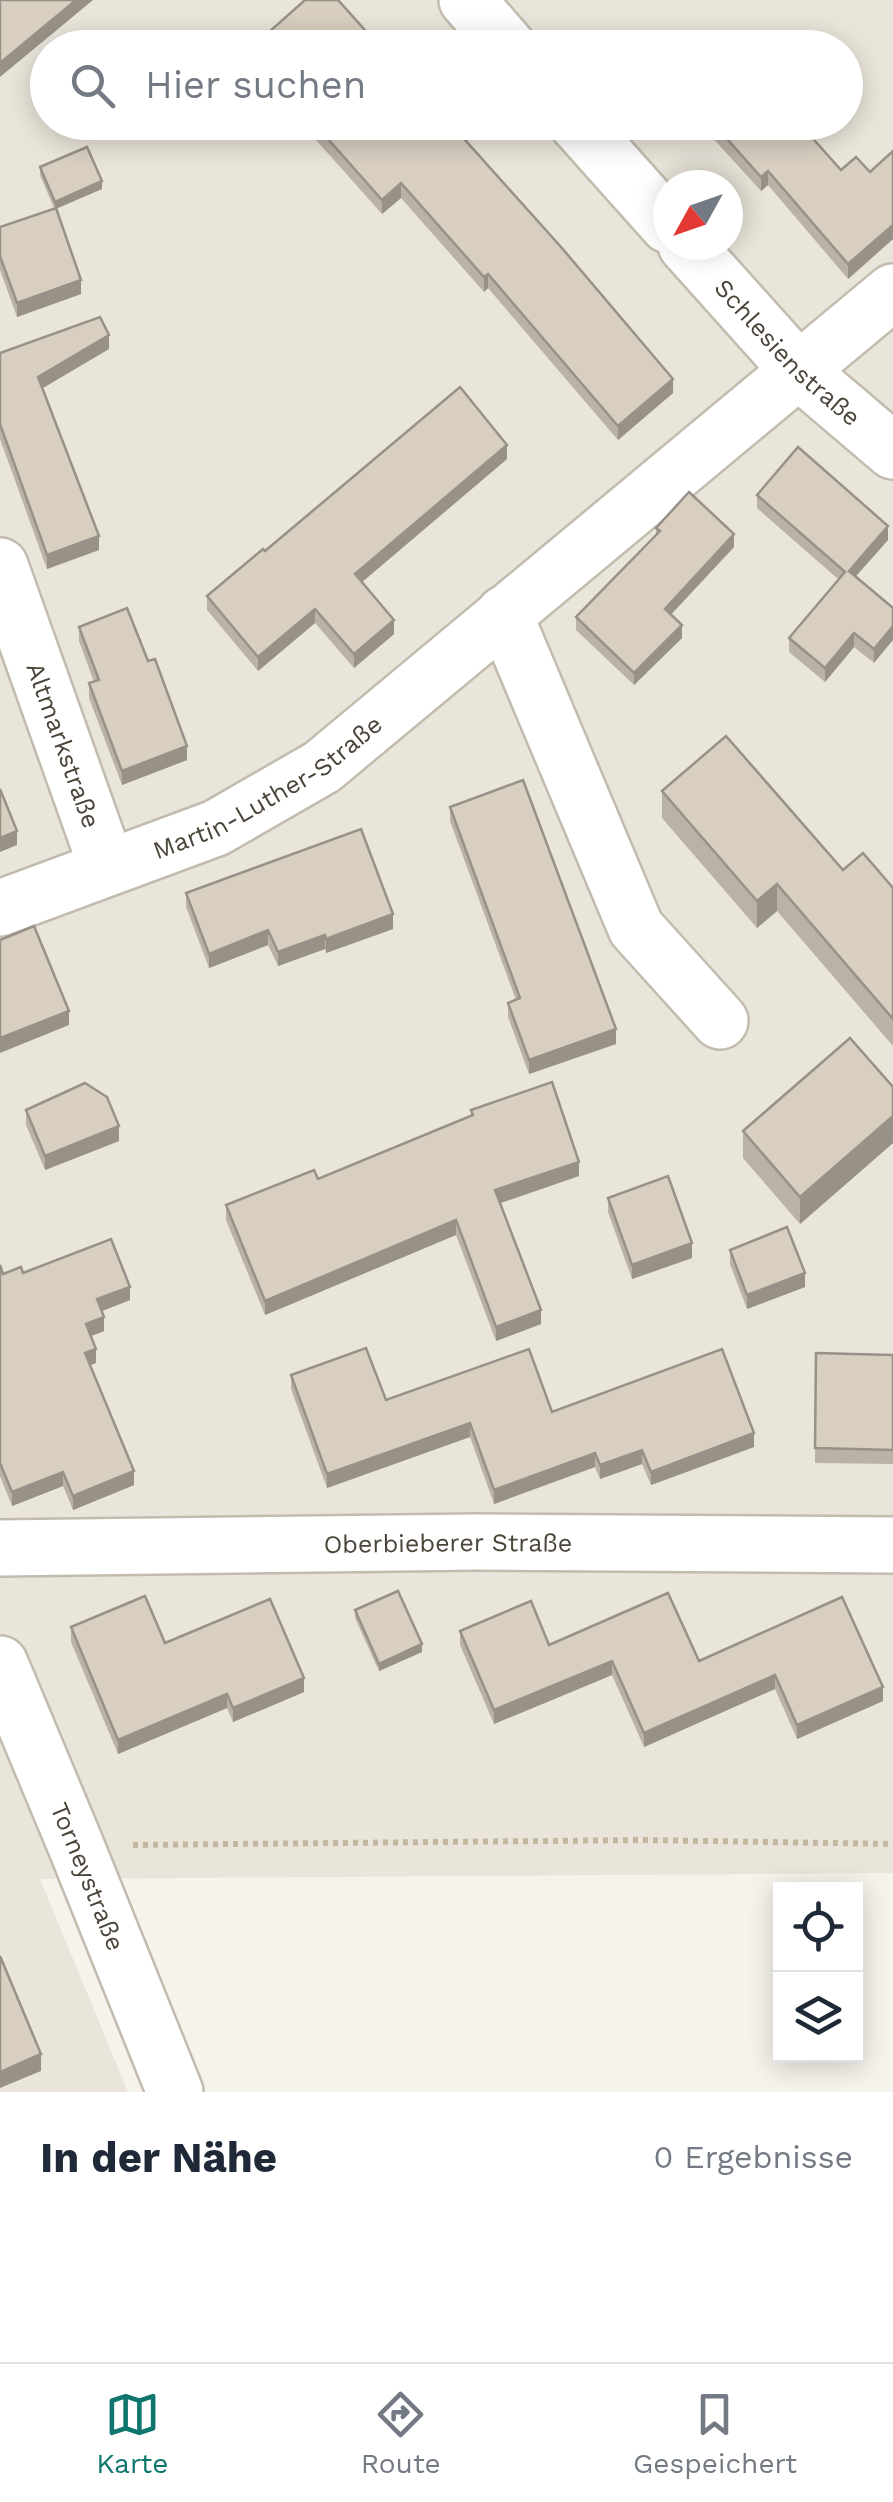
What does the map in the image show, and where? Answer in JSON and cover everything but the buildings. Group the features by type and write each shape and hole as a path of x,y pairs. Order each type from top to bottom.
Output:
{"street":[{"path":"466,0 493,30"},
{"path":"592,140 653,207"},
{"name":"Schlesienstraße","path":"700,260 799,370 893,451"},
{"name":"Martin-Luther-Straße","path":"0,908 216,828 322,768 893,292"},
{"name":"Altmarkstraße","path":"0,566 107,868"},
{"path":"504,614 636,928 720,1021"},
{"name":"Oberbieberer Straße","path":"0,1548 477,1542 893,1545"},
{"name":"Torneystraße","path":"0,1664 175,2092"}],"path":[{"path":"76,1846 643,1840 893,1844"}],"shaded area":[{"path":"0,0 893,0 893,1873 40,1879 128,2092 0,2092"}]}
